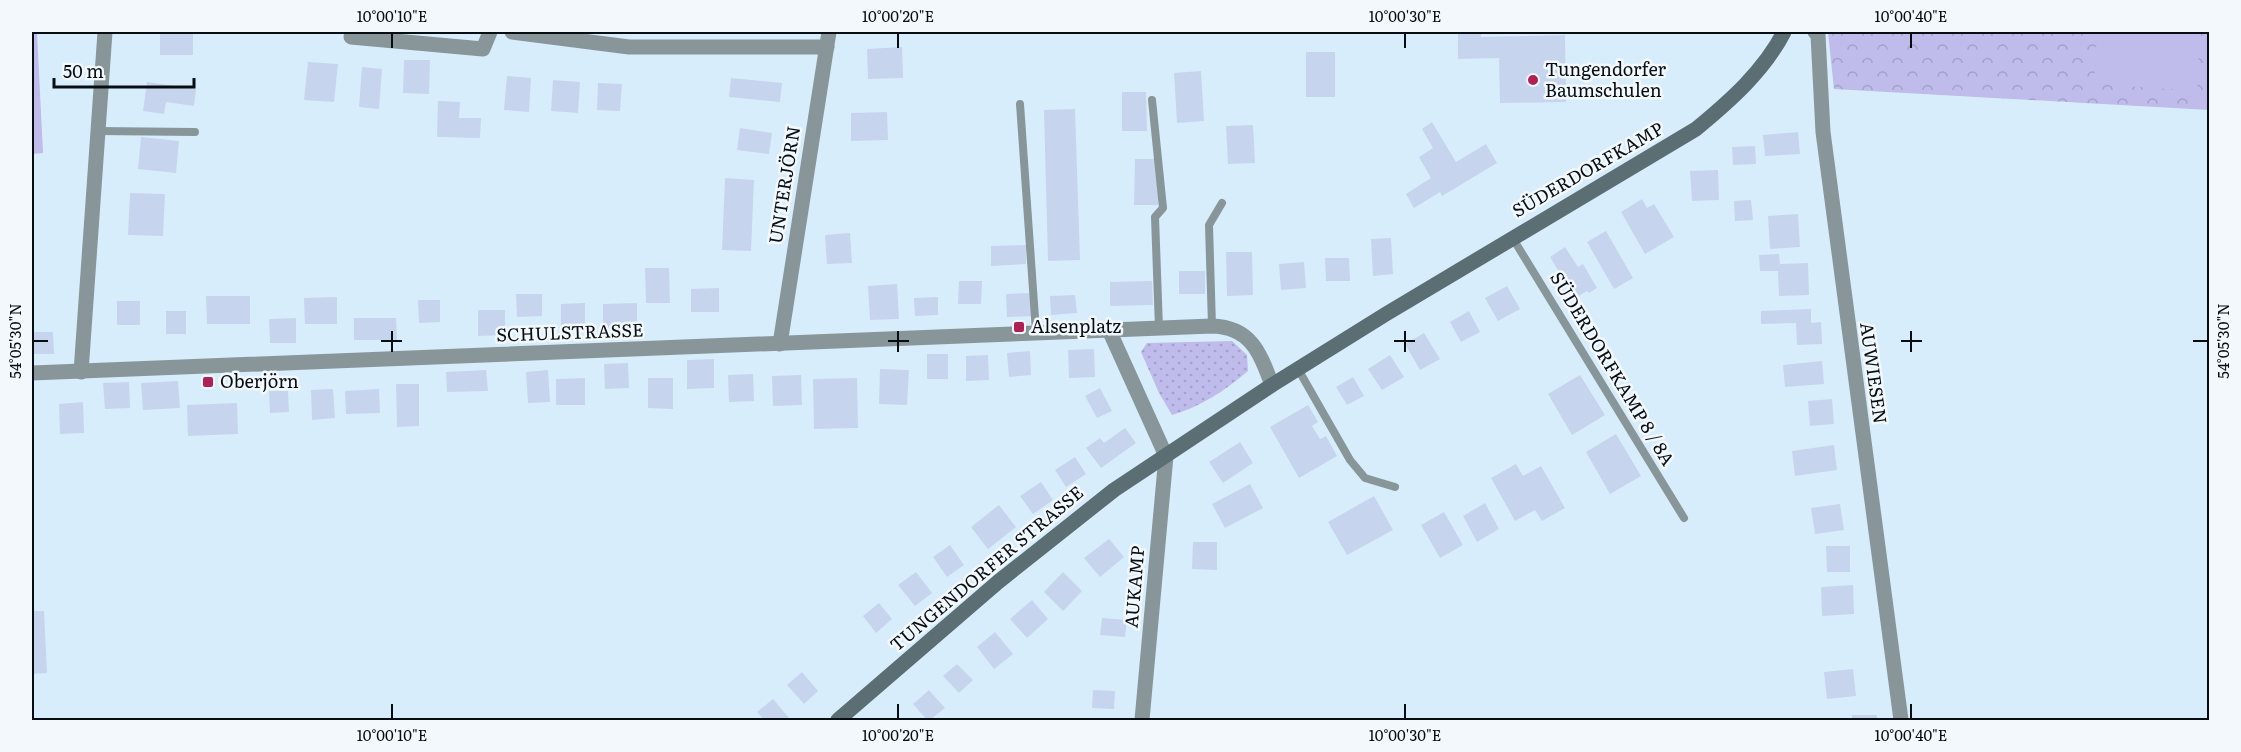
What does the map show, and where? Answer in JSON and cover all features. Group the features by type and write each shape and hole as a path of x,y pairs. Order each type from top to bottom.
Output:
{"main road":[{"name":"SÜDERDORFKAMP","path":"1298,369 1512,237 1696,129 1732,100 1784,32"},
{"path":"1166,456 1298,369"},
{"name":"TUNGENDORFER STRASSE","path":"838,720 933,637 1055,536 1114,490 1166,456"}],"street":[{"path":"81,372 105,32"},
{"path":"351,37 483,49 490,32"},
{"path":"512,32 629,47 828,39"},
{"name":"AUWIESEN","path":"1815,32 1818,35 1820,111 1824,143 1901,720"},
{"name":"UNTERJÖRN","path":"780,344 828,39"},
{"path":"1166,456 1109,330 1226,326 1248,337 1263,361 1272,385"},
{"name":"SCHULSTRASSE","path":"32,373 1109,330"},
{"name":"AUKAMP","path":"1142,720 1166,456"}],"lane":[{"path":"1152,100 1163,208 1155,217 1159,328"},
{"path":"1020,104 1036,332"},
{"path":"98,131 195,132"},
{"path":"1212,326 1209,225 1222,203"},
{"name":"SÜDERDORFKAMP 8 / 8A","path":"1512,237 1684,518"},
{"path":"1298,369 1350,460 1365,478 1395,487"}],"green space":[{"path":"32,32 37,32 43,153 32,154"},
{"path":"1828,32 2209,32 2209,110 1834,89"},
{"path":"2097,32 2200,32 2197,91 2094,84"},
{"path":"1232,341 1247,355 1248,371 1212,397 1172,415 1159,393 1141,352 1147,343"}],"building":[{"path":"160,32 193,32 193,55 160,55"},
{"name":"Tungendorfer Baumschulen","path":"1458,32 1481,32 1481,37 1565,35 1566,102 1500,103 1499,58 1458,59"},
{"path":"902,47 903,78 868,79 867,49"},
{"path":"1306,52 1335,52 1335,97 1306,97"},
{"path":"404,60 430,60 429,94 403,93"},
{"path":"308,62 338,64 334,102 304,100"},
{"path":"362,67 382,69 379,109 359,107"},
{"path":"1201,71 1204,121 1177,123 1174,73"},
{"path":"507,76 531,78 529,112 504,110"},
{"path":"731,78 782,83 780,102 729,97"},
{"path":"553,80 580,82 578,113 551,111"},
{"path":"147,82 196,89 194,106 166,102 164,114 143,111"},
{"path":"598,83 622,84 620,111 597,110"},
{"path":"1122,92 1146,92 1147,131 1122,131"},
{"path":"438,101 460,102 459,118 481,118 480,138 437,137"},
{"path":"1075,109 1080,260 1048,261 1044,110"},
{"path":"887,112 888,140 851,141 851,113"},
{"path":"1432,122 1456,162 1486,144 1497,163 1442,196 1440,192 1414,208 1406,194 1431,178 1419,157 1433,148 1422,129"},
{"path":"1253,125 1255,163 1228,164 1226,126"},
{"path":"740,128 772,133 769,154 737,150"},
{"path":"1798,132 1800,154 1765,156 1763,135"},
{"path":"141,137 179,141 176,173 138,169"},
{"path":"1755,146 1756,164 1733,165 1732,147"},
{"path":"1135,159 1158,159 1158,205 1134,205"},
{"path":"1718,170 1719,200 1692,201 1690,171"},
{"path":"725,178 754,180 751,251 722,250"},
{"path":"130,193 165,194 163,236 128,235"},
{"path":"1642,199 1647,208 1654,204 1674,237 1645,254 1621,212"},
{"path":"1751,200 1753,220 1735,221 1734,201"},
{"path":"1798,214 1800,247 1770,249 1768,216"},
{"path":"1606,231 1633,278 1614,289 1587,242"},
{"path":"850,233 852,263 827,264 825,235"},
{"path":"1391,238 1393,274 1373,276 1371,239"},
{"path":"1026,245 1026,264 991,266 991,246"},
{"path":"1565,247 1578,267 1583,264 1597,288 1575,298 1550,257"},
{"path":"1226,252 1252,252 1253,295 1227,296"},
{"path":"1779,254 1780,264 1808,263 1809,295 1779,296 1778,271 1760,271 1759,255"},
{"path":"1325,258 1349,258 1350,281 1326,281"},
{"path":"1304,262 1306,288 1281,290 1279,264"},
{"path":"645,268 669,268 670,303 646,303"},
{"path":"1179,271 1205,271 1205,294 1179,294"},
{"path":"959,281 982,281 981,304 958,304"},
{"path":"1152,281 1153,305 1110,306 1110,282"},
{"path":"897,284 899,319 870,320 868,286"},
{"path":"1507,286 1520,309 1498,321 1485,298"},
{"path":"719,288 719,312 691,312 691,289"},
{"path":"1031,293 1033,316 1007,317 1006,294"},
{"path":"516,294 542,294 542,316 517,317"},
{"path":"1075,295 1077,313 1051,315 1050,296"},
{"path":"206,296 250,296 250,324 207,324"},
{"path":"337,297 337,324 305,324 304,298"},
{"path":"938,297 938,315 915,316 914,298"},
{"path":"418,300 440,300 440,322 419,323"},
{"path":"117,301 140,301 140,325 117,325"},
{"path":"585,303 585,330 561,330 561,304"},
{"path":"637,303 637,329 603,329 603,304"},
{"path":"1811,309 1811,323 1821,322 1822,344 1797,345 1796,323 1761,324 1761,311"},
{"path":"478,310 505,310 505,335 478,336"},
{"path":"166,311 186,311 186,334 166,334"},
{"path":"1469,311 1480,332 1461,342 1450,322"},
{"path":"296,318 296,343 270,343 269,319"},
{"path":"354,318 396,318 397,340 354,340"},
{"path":"32,332 53,332 54,354 32,354"},
{"path":"1424,333 1440,359 1420,370 1405,344"},
{"path":"1094,349 1095,377 1069,378 1068,350"},
{"path":"1030,351 1031,375 1009,377 1007,353"},
{"path":"927,354 948,354 948,379 927,379"},
{"path":"988,355 989,380 966,381 966,356"},
{"path":"1390,355 1404,377 1382,390 1368,369"},
{"path":"714,359 714,388 687,389 687,360"},
{"path":"1822,361 1824,384 1785,387 1783,365"},
{"path":"628,363 629,388 605,389 604,364"},
{"path":"880,369 909,370 907,405 879,404"},
{"path":"486,370 488,391 447,392 446,372"},
{"path":"548,370 550,402 528,403 526,372"},
{"path":"753,374 754,401 729,402 728,375"},
{"path":"801,375 802,405 773,406 772,376"},
{"path":"1580,375 1605,415 1572,435 1548,394"},
{"path":"1353,377 1364,396 1347,405 1336,387"},
{"path":"585,378 585,405 556,405 556,379"},
{"path":"648,378 673,378 673,409 648,408"},
{"path":"857,378 858,428 814,429 813,379"},
{"path":"178,381 180,408 143,410 141,383"},
{"path":"129,382 130,408 105,409 103,383"},
{"path":"396,384 419,384 419,426 397,427"},
{"path":"1100,388 1112,411 1097,418 1085,396"},
{"path":"333,389 335,418 312,420 311,390"},
{"path":"379,389 380,413 346,414 345,391"},
{"path":"269,391 288,391 289,412 270,413"},
{"path":"1832,399 1834,424 1810,426 1808,401"},
{"path":"83,402 84,433 60,434 59,404"},
{"path":"237,403 238,434 188,436 187,405"},
{"path":"1308,405 1318,422 1312,426 1320,439 1326,436 1337,456 1299,478 1270,427"},
{"path":"1125,428 1136,443 1101,468 1086,448 1100,438 1104,443"},
{"path":"1616,434 1641,476 1610,494 1586,452"},
{"path":"1240,442 1253,463 1223,483 1209,462"},
{"path":"1834,445 1837,470 1795,476 1792,451"},
{"path":"1075,457 1086,474 1066,487 1055,470"},
{"path":"1516,464 1523,476 1541,466 1565,508 1542,521 1535,510 1515,521 1491,478"},
{"path":"1041,482 1053,500 1033,514 1020,496"},
{"path":"1250,484 1263,508 1225,528 1212,504"},
{"path":"1374,496 1393,530 1347,555 1328,522"},
{"path":"1485,503 1499,529 1477,542 1463,516"},
{"path":"1840,504 1844,530 1815,534 1811,508"},
{"path":"999,505 1016,527 988,549 971,527"},
{"path":"1444,512 1463,545 1440,558 1421,525"},
{"path":"1109,539 1124,557 1100,577 1084,558"},
{"path":"1193,542 1217,542 1217,570 1192,569"},
{"path":"950,545 964,565 947,577 933,557"},
{"path":"1826,546 1850,546 1850,572 1827,572"},
{"path":"916,572 932,593 915,606 898,585"},
{"path":"1063,572 1082,591 1063,611 1044,592"},
{"path":"1853,585 1854,614 1822,616 1821,587"},
{"path":"1032,600 1048,619 1027,638 1010,619"},
{"path":"879,603 892,619 876,633 863,616"},
{"path":"32,611 44,611 47,673 32,674"},
{"path":"1102,618 1127,620 1125,637 1100,635"},
{"path":"995,632 1013,654 994,669 977,647"},
{"path":"957,664 973,680 959,693 943,676"},
{"path":"1853,669 1856,696 1827,699 1824,672"},
{"path":"802,672 818,691 804,704 787,685"},
{"path":"929,690 945,708 927,720 913,704"},
{"path":"1093,690 1115,691 1114,709 1092,708"},
{"path":"773,699 790,719 764,720 757,712"},
{"path":"1852,715 1877,715 1877,720 1852,720"}],"place":[{"name":"Tungendorfer Baumschulen","path":"1533,80"},
{"name":"Alsenplatz","path":"1019,327"},
{"name":"Oberjörn","path":"208,382"}]}
